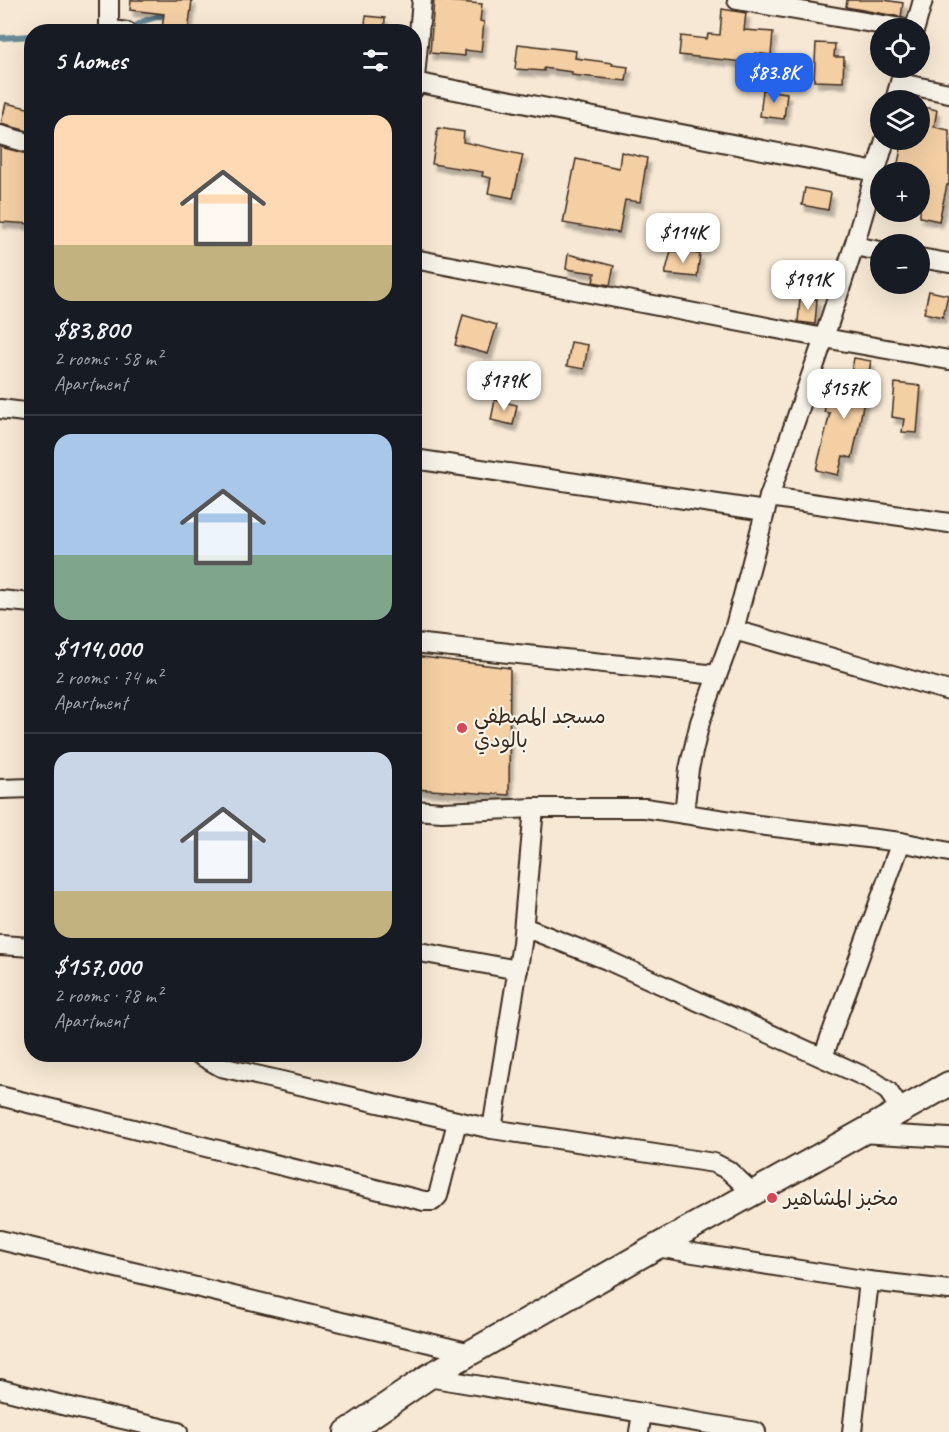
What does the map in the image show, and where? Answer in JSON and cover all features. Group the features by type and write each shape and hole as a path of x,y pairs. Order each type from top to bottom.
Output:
{"street":[{"path":"109,0 109,24"},
{"path":"420,24 422,0"},
{"path":"737,0 807,6 870,21"},
{"path":"918,18 923,0"},
{"path":"900,84 949,93"},
{"path":"422,86 870,171"},
{"path":"0,135 24,142"},
{"path":"684,814 689,770 700,722 734,630 767,504 824,338 870,192"},
{"path":"854,246 870,249"},
{"path":"930,260 949,263"},
{"path":"422,261 949,360"},
{"path":"0,409 24,412"},
{"path":"422,460 767,504 949,523"},
{"path":"0,600 24,602"},
{"path":"734,630 949,690"},
{"path":"422,644 717,675"},
{"path":"0,789 24,789"},
{"path":"492,1129 524,927 534,808"},
{"path":"422,811 645,808 758,825 901,842 949,852"},
{"path":"823,1057 901,842"},
{"path":"524,927 607,960 872,1080 888,1091 902,1110"},
{"path":"0,945 24,946"},
{"path":"422,952 518,970"},
{"path":"213,1062 222,1067 457,1122 714,1163 728,1170 753,1193"},
{"path":"347,1432 428,1377 949,1084"},
{"path":"0,1096 424,1201 433,1201 438,1196 457,1122"},
{"path":"860,1133 949,1138"},
{"path":"0,1240 471,1353"},
{"path":"656,1247 869,1281 949,1290"},
{"path":"852,1432 869,1281"},
{"path":"428,1377 756,1432"},
{"path":"0,1389 177,1432"},
{"path":"639,1432 642,1413"}],"building":[{"path":"131,0 192,0 189,24 163,24 164,14 130,10"},
{"path":"434,0 482,4 480,21 484,22 481,52 465,50 465,56 430,53"},
{"path":"847,0 884,0 903,3 901,17 846,7"},
{"path":"722,9 746,13 744,30 773,32 771,55 755,53 752,63 679,55 681,36 707,39 708,34 720,35"},
{"path":"366,16 385,18 385,24 365,24"},
{"path":"816,43 835,44 834,57 844,57 843,82 814,81"},
{"path":"518,44 576,51 575,58 628,67 626,81 572,75 572,72 544,68 544,71 515,69"},
{"path":"763,90 787,93 784,119 760,116"},
{"path":"6,103 24,107 24,130 1,124"},
{"path":"930,108 937,110 934,127 949,130 949,185 947,185 939,221 930,219 930,162 898,162 901,150 930,150"},
{"path":"438,128 464,132 463,142 523,155 513,198 488,193 491,178 482,176 483,172 432,164"},
{"path":"0,147 24,153 24,224 0,222"},
{"path":"621,152 647,158 640,202 625,200 619,233 563,223 576,159 619,168"},
{"path":"805,188 831,193 828,210 802,205"},
{"path":"671,251 700,254 697,277 665,274"},
{"path":"568,254 614,266 610,285 593,282 595,273 566,269"},
{"path":"930,291 948,295 943,317 924,313"},
{"path":"800,298 817,299 815,324 798,322"},
{"path":"463,315 497,325 488,354 455,345"},
{"path":"571,342 588,345 584,369 567,366"},
{"path":"854,358 871,361 852,458 843,456 838,475 816,470 830,413 824,412 829,392 847,396"},
{"path":"895,383 921,386 917,433 902,432 904,419 892,417"},
{"path":"495,400 517,405 513,425 491,420"},
{"name":"مسجد المصطفي بالودي","path":"422,657 510,668 509,795 422,790"}],"waterway":[{"path":"139,24 169,13"},
{"path":"0,38 24,36"}],"place":[{"name":"مسجد المصطفي بالودي","path":"462,728"},
{"name":"مخبز المشاهير","path":"772,1198"}]}
